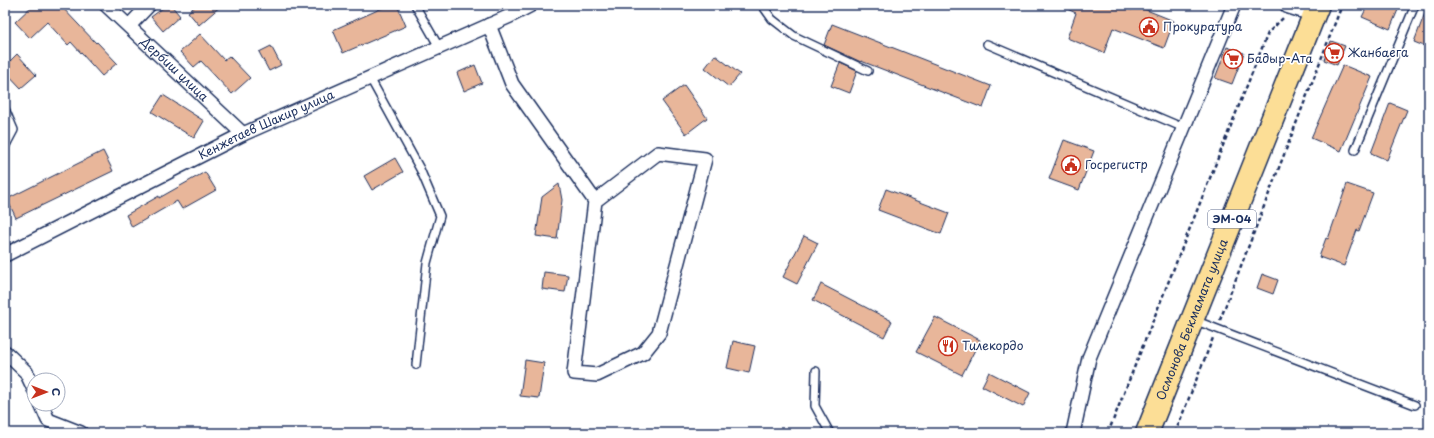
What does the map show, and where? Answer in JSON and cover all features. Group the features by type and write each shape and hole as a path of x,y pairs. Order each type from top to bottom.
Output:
{"highway":[{"name":"Осмонова Бекмамата улица","path":"1147,433 1192,319 1304,7"}],"street":[{"name":"Дербиш улица","path":"106,5 243,134"},
{"path":"129,26 149,5"},
{"name":"Кенжетаев Шакир улица","path":"5,255 243,134 531,5"},
{"path":"1073,433 1089,358 1234,5"},
{"path":"489,25 512,84 595,201 574,373 597,375 642,352 659,334 705,159 658,153 595,201"},
{"path":"5,352 26,372"},
{"path":"44,412 48,420 81,433"}],"lane":[{"path":"416,5 439,47"},
{"path":"762,5 772,19 794,36 868,71"},
{"path":"1355,150 1415,5"},
{"path":"987,44 1184,128"},
{"path":"370,78 420,170 440,216 427,263 416,365"},
{"path":"5,109 14,130 5,147"},
{"path":"1192,319 1415,405"},
{"path":"816,371 815,406 830,433"}],"path":[{"path":"1175,433 1217,329 1342,5"},
{"path":"1108,433 1268,33 1304,7"}],"building":[{"path":"33,5 60,5 117,63 102,76 71,42 68,45 47,22 30,38 15,22"},
{"path":"167,5 171,5 180,16 163,31 151,17"},
{"path":"197,5 222,5 199,25 188,12"},
{"path":"389,5 397,5 406,26 343,53 333,30"},
{"path":"1058,5 1119,5 1132,10 1134,5 1174,21 1164,48 1113,28 1104,53 1067,38 1076,13"},
{"path":"1368,5 1400,5 1390,29 1362,17"},
{"path":"1429,5 1429,48 1414,42"},
{"path":"832,24 991,86 983,108 861,62 824,45"},
{"path":"200,34 224,60 229,56 250,78 232,94 201,61 194,67 180,52"},
{"name":"Жанбаега","path":"1331,41 1345,46 1337,65 1324,60"},
{"path":"271,46 281,65 269,71 259,52"},
{"name":"Бадыр-Ата","path":"1227,47 1244,53 1232,84 1215,78"},
{"path":"17,54 36,75 21,88 5,71 5,66"},
{"path":"715,55 740,74 729,87 705,68"},
{"path":"840,63 857,71 849,93 831,86"},
{"path":"475,65 482,83 464,91 457,73"},
{"path":"1343,65 1372,77 1341,151 1311,138"},
{"path":"684,85 707,118 686,134 662,101"},
{"path":"163,95 204,121 194,138 152,112"},
{"path":"1390,103 1407,110 1387,160 1371,153"},
{"name":"Госрегистр","path":"1064,140 1094,151 1079,190 1049,179"},
{"path":"103,151 113,171 16,218 7,199"},
{"path":"395,158 403,172 372,190 364,176"},
{"path":"205,172 216,190 182,209 177,201 132,227 126,215"},
{"path":"559,184 562,200 557,239 536,236 542,197"},
{"path":"1347,184 1373,193 1359,231 1357,230 1344,266 1319,257 1326,238 1328,239"},
{"path":"886,189 949,213 941,234 878,210"},
{"path":"804,236 818,243 797,284 783,277"},
{"path":"544,272 568,275 565,292 542,289"},
{"path":"1262,274 1278,280 1273,294 1257,288"},
{"path":"821,284 892,321 884,337 813,300"},
{"name":"Тилекордо","path":"935,317 980,340 962,375 916,352"},
{"path":"733,341 755,346 749,373 727,368"},
{"path":"525,360 544,363 539,398 520,396"},
{"path":"989,372 1030,393 1023,407 982,386"}],"place":[{"name":"Прокуратура","path":"1149,27"},
{"name":"Жанбаега","path":"1334,53"},
{"name":"Бадыр-Ата","path":"1233,59"},
{"name":"Госрегистр","path":"1071,165"},
{"name":"Тилекордо","path":"948,346"}]}
